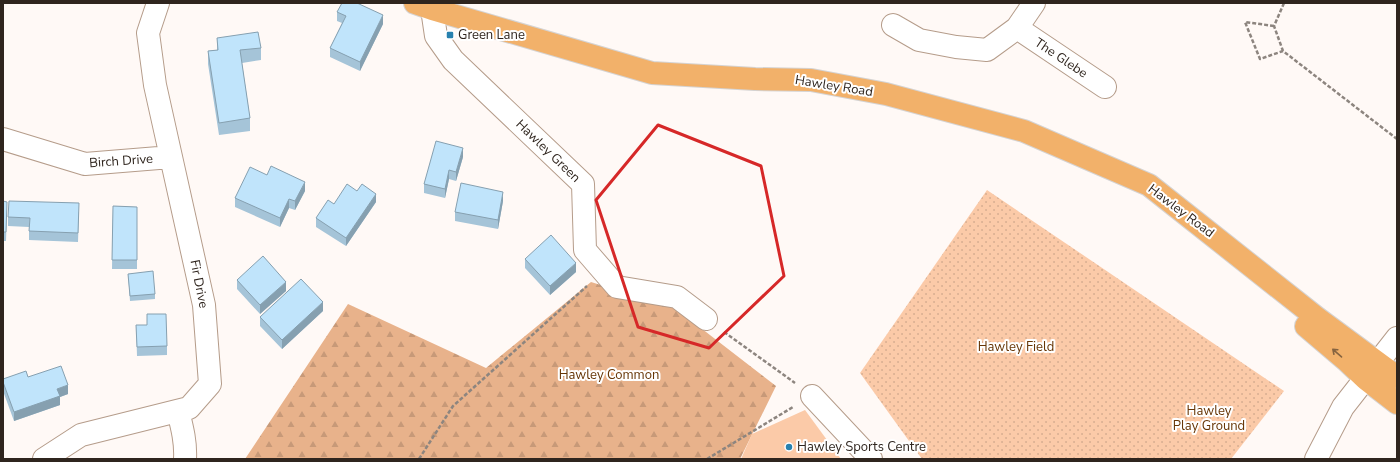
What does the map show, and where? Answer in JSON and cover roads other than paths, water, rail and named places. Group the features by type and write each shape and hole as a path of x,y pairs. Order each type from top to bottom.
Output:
{"main road":[{"name":"Hawley Road","path":"424,6 652,73 755,79 811,80 886,94 1024,132 1150,185 1226,246 1241,265 1278,303 1346,360 1372,371 1397,377"},
{"name":"Hawley Road","path":"1372,371 1397,403"}],"street":[{"name":"Fir Drive","path":"44,459 81,435 189,408 210,384 204,305 155,85 148,33 158,3"},
{"path":"893,25 919,40 956,47 987,50 1018,28 1034,3"},
{"name":"Hawley Green","path":"424,6 436,36 453,60 583,184 585,250 617,287 677,297 706,319"},
{"name":"The Glebe","path":"1018,28 1105,87"},
{"name":"Birch Drive","path":"3,139 85,164 171,157"},
{"path":"1316,459 1343,407 1397,338"},
{"path":"812,396 862,456"},
{"path":"178,411 186,447 185,459"}],"place":[{"name":"Green Lane","path":"450,35"},
{"name":"Hawley Sports Centre","path":"789,447"}],"park label":[{"name":"Hawley Field","path":"1016,347"},
{"name":"Hawley Common","path":"609,375"},
{"name":"Hawley Play Ground","path":"1209,418"}]}
